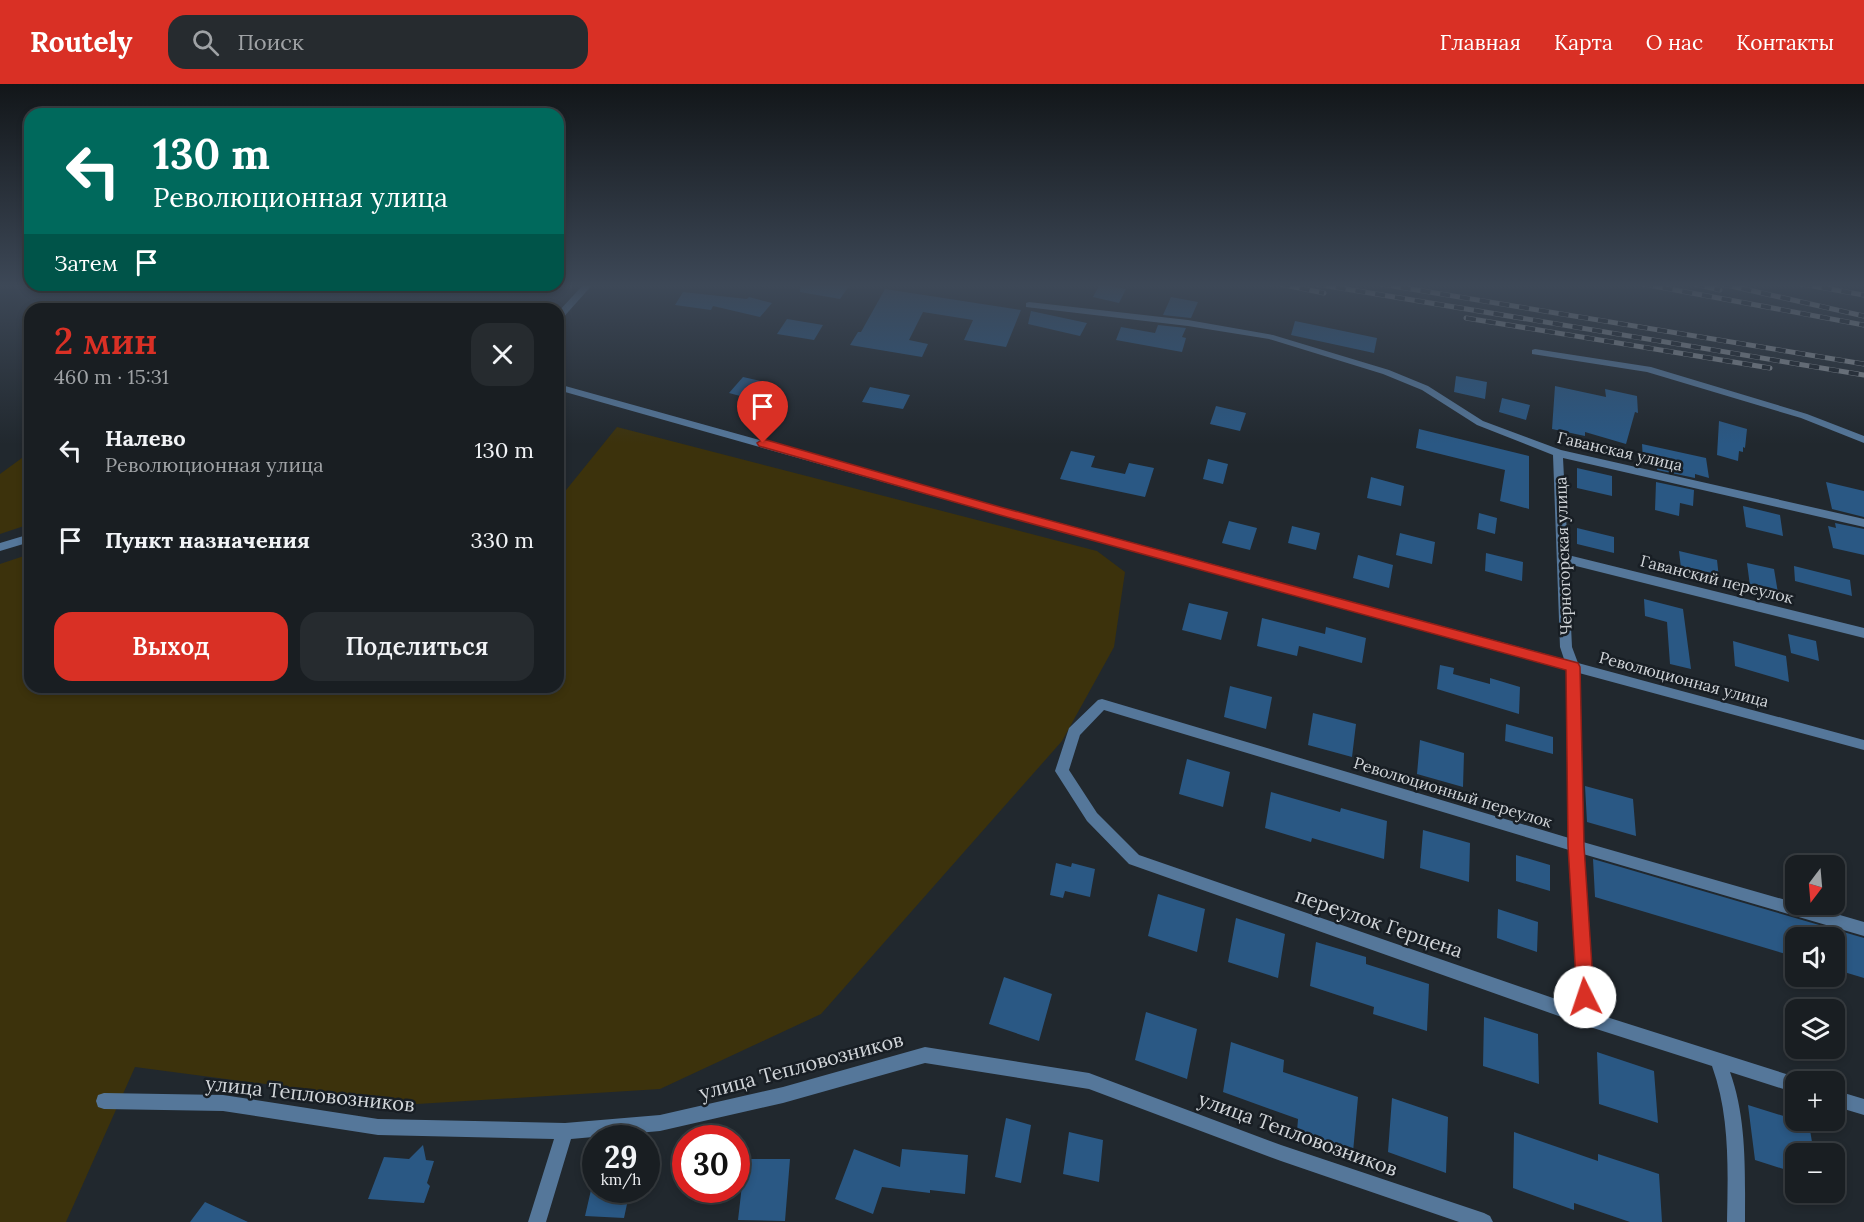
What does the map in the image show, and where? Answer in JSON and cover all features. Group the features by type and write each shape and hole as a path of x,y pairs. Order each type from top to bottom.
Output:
{"street":[{"name":"Гаванская улица","path":"1270,337 1386,372 1425,388 1480,423 1558,453 1864,523"},
{"path":"1535,352 1648,369 1804,416 1864,440"},
{"name":"Революционная улица","path":"564,389 1864,745"},
{"name":"Черногорская улица","path":"1558,453 1566,647 1573,667 1576,846 1587,1018"},
{"path":"0,548 24,540"},
{"name":"Гаванский переулок","path":"1562,558 1864,633"},
{"name":"Революционный переулок","path":"1102,704 1576,846 1864,929"},
{"name":"переулок Герцена","path":"1102,704 1074,732 1062,771 1092,817 1134,860 1587,1018 1785,1082"},
{"name":"улица Тепловозников","path":"104,1101 223,1103 378,1127 565,1131 660,1124 783,1095 925,1054 1089,1080 1281,1153 1484,1222"},
{"path":"1718,1061 1726,1079 1736,1148 1736,1222"},
{"path":"1845,1101 1864,1107"},
{"path":"537,1222 565,1131"}],"shaded area":[{"path":"617,427 1097,551 1125,572 1114,647 1062,741 821,1014 660,1089 417,1104 135,1067 66,1222 0,1222 0,564 24,556 24,693 564,693 564,493"},
{"path":"24,456 24,526 0,534 0,474"}],"building":[{"path":"796,337 816,337 814,340"},
{"path":"855,337 910,337 909,340 928,344 922,357 850,345"},
{"path":"965,337 1010,337 1006,347 964,340"},
{"path":"1117,337 1186,338 1182,352 1116,340"},
{"path":"1301,337 1377,338 1374,353"},
{"path":"1456,376 1487,382 1485,399 1454,392"},
{"path":"743,377 769,383 755,400 729,393"},
{"path":"1555,386 1606,397 1605,389 1637,396 1638,413 1635,412 1626,444 1585,432 1585,436 1552,429"},
{"path":"870,387 910,395 903,409 862,402"},
{"path":"1502,398 1530,405 1526,420 1499,412"},
{"path":"1216,406 1246,413 1240,431 1210,424"},
{"path":"1719,421 1747,429 1745,448 1743,447 1743,452 1739,451 1738,461 1717,455"},
{"path":"1419,429 1529,456 1529,509 1500,501 1505,470 1416,448"},
{"path":"1642,444 1706,458 1709,478 1695,474 1695,478 1657,470 1658,464 1643,460"},
{"path":"1071,451 1095,456 1091,467 1125,474 1129,463 1154,468 1145,497 1060,479"},
{"path":"1208,459 1228,464 1223,484 1203,479"},
{"path":"1577,468 1612,476 1612,496 1577,488"},
{"path":"1371,477 1404,486 1401,506 1367,498"},
{"path":"1656,482 1694,490 1693,506 1680,503 1679,516 1655,510"},
{"path":"1826,482 1864,491 1864,517 1832,509"},
{"path":"1743,506 1780,515 1783,536 1746,527"},
{"path":"1479,513 1497,518 1495,534 1477,529"},
{"path":"1229,521 1257,528 1250,550 1222,543"},
{"path":"1835,523 1864,529 1864,555 1833,548 1828,526 1836,528"},
{"path":"1292,526 1320,533 1316,550 1288,543"},
{"path":"1577,528 1614,537 1614,553 1577,544"},
{"path":"1400,533 1435,542 1432,564 1396,555"},
{"path":"1679,551 1717,560 1719,578 1681,568"},
{"path":"1486,553 1523,562 1522,581 1485,571"},
{"path":"1358,555 1393,565 1389,588 1353,578"},
{"path":"1747,563 1774,569 1778,593 1750,586"},
{"path":"1794,566 1850,580 1852,596 1795,581"},
{"path":"1644,599 1683,609 1691,669 1670,664 1667,622 1645,616"},
{"path":"1189,603 1228,612 1221,640 1182,630"},
{"path":"1262,618 1325,634 1326,627 1366,638 1362,663 1299,646 1297,656 1257,646"},
{"path":"1788,634 1816,641 1819,661 1791,653"},
{"path":"1733,641 1786,656 1789,682 1735,666"},
{"path":"1440,665 1454,668 1453,674 1490,684 1490,678 1520,687 1519,714 1437,689"},
{"path":"1230,686 1272,697 1266,729 1224,717"},
{"path":"1313,713 1356,724 1352,757 1308,745"},
{"path":"1506,724 1553,737 1553,754 1505,741"},
{"path":"1420,740 1464,753 1463,787 1417,774"},
{"path":"1187,759 1230,772 1223,807 1179,794"},
{"path":"1585,786 1633,799 1636,836 1587,822"},
{"path":"1271,792 1340,812 1341,808 1387,821 1384,859 1312,838 1311,842 1265,828"},
{"path":"1423,830 1470,843 1469,882 1420,868"},
{"path":"1516,855 1550,865 1550,891 1516,881"},
{"path":"1593,859 1826,927 1785,927 1785,954 1595,897"},
{"path":"1056,863 1071,867 1072,863 1095,869 1090,897 1065,891 1063,898 1050,895"},
{"path":"1158,894 1205,909 1197,952 1148,936"},
{"path":"1498,909 1538,922 1537,952 1497,938"},
{"path":"1236,918 1285,934 1278,978 1228,962"},
{"path":"1845,932 1864,938 1864,978 1845,972"},
{"path":"1316,942 1366,957 1366,964 1429,984 1427,1031 1373,1014 1374,1007 1310,986"},
{"path":"1004,977 1052,994 1039,1041 989,1024"},
{"path":"1146,1012 1197,1029 1187,1079 1135,1060"},
{"path":"1484,1017 1538,1034 1539,1084 1483,1066"},
{"path":"1231,1042 1284,1060 1283,1072 1358,1097 1353,1152 1297,1132 1298,1119 1223,1092"},
{"path":"1597,1052 1654,1071 1658,1123 1599,1104"},
{"path":"1392,1098 1448,1117 1446,1173 1388,1152"},
{"path":"1748,1105 1785,1117 1785,1131 1810,1131 1812,1143 1785,1143 1785,1170 1755,1160"},
{"path":"1006,1118 1031,1125 1021,1183 995,1177"},
{"path":"1069,1132 1103,1140 1099,1182 1063,1174"},
{"path":"1514,1132 1598,1161 1598,1154 1659,1174 1662,1222 1630,1222 1574,1203 1574,1210 1513,1188"},
{"path":"423,1145 426,1160 434,1161 427,1183 430,1186 424,1203 368,1199 384,1157 409,1159"},
{"path":"854,1149 900,1167 902,1149 968,1155 965,1194 930,1190 930,1193 882,1187 873,1214 835,1199"},
{"path":"750,1159 790,1159 785,1221 738,1220 740,1203 750,1203"},
{"path":"205,1202 248,1222 190,1222"},
{"path":"588,1203 627,1203 624,1218 585,1216"}],"railway":[{"path":"1582,337 1770,368"},
{"path":"1636,337 1864,375"},
{"path":"1702,337 1864,364"}],"route":[{"path":"763,443 1000,511 1573,667 1576,846 1585,997"}]}
